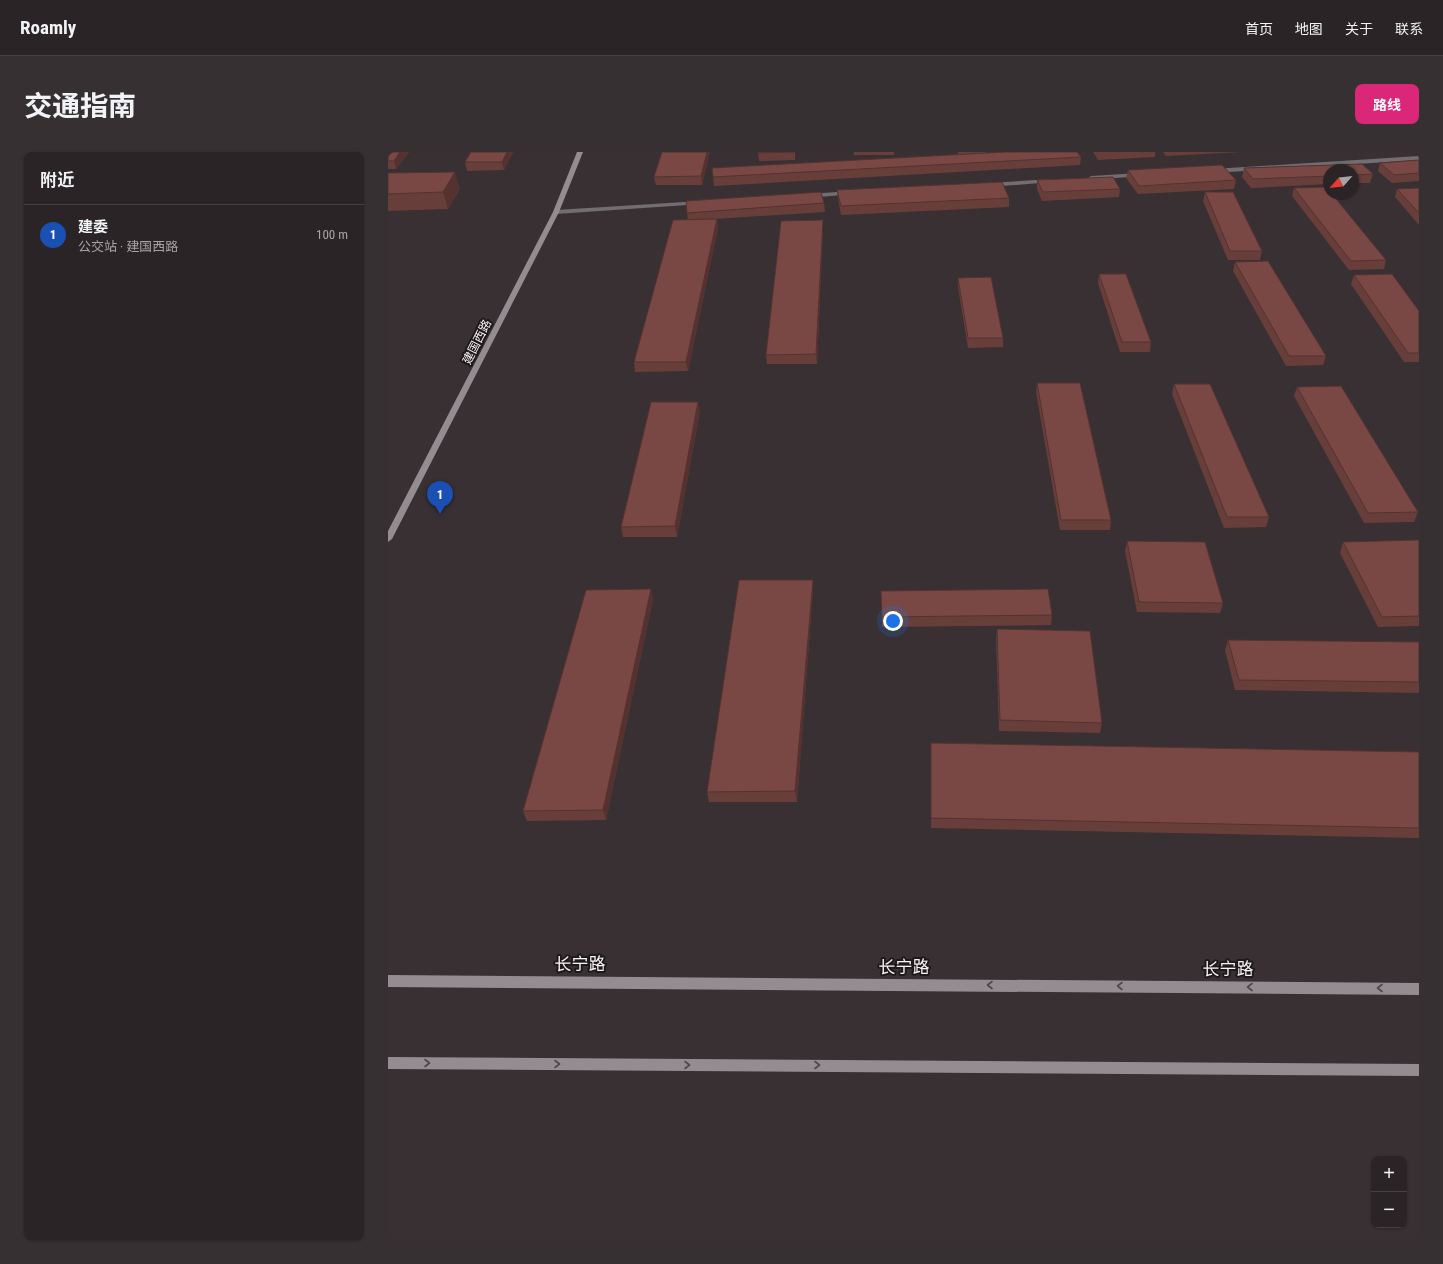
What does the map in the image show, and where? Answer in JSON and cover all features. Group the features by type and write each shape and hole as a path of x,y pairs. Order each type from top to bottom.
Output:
{"main road":[{"name":"建国西路","path":"388,539 556,212 580,152"},
{"name":"长宁路","path":"388,981 1419,989"},
{"path":"388,1063 1419,1070"}],"street":[{"path":"1205,171 1419,158"},
{"path":"1086,179 1142,175"},
{"path":"983,185 1055,180"},
{"path":"801,196 857,193"},
{"path":"556,212 706,202"}],"building":[{"path":"388,152 400,152 394,161 388,161"},
{"path":"471,152 507,152 502,162 465,162"},
{"path":"662,152 707,152 701,176 654,177"},
{"path":"758,152 794,152 758,153"},
{"path":"1005,152 1077,152 1081,157 713,177 712,168"},
{"path":"1419,160 1419,173 1394,175 1380,163"},
{"path":"1359,164 1362,164 1373,174 1359,175"},
{"path":"1222,165 1236,180 1139,186 1128,170"},
{"path":"1323,165 1323,176 1253,179 1244,168"},
{"path":"455,172 443,192 388,194 388,173"},
{"path":"1113,177 1120,189 1043,192 1037,180"},
{"path":"1002,182 1009,198 841,206 837,190"},
{"path":"1323,187 1323,200 1337,200 1386,260 1351,261 1294,188"},
{"path":"1419,188 1419,213 1397,189"},
{"path":"821,192 824,203 687,213 686,201"},
{"path":"1205,192 1233,192 1262,251 1230,251"},
{"path":"717,219 686,362 634,362 673,220"},
{"path":"823,220 816,354 766,355 781,221"},
{"path":"1268,261 1326,356 1289,356 1235,262"},
{"path":"1099,274 1126,274 1151,342 1122,342"},
{"path":"1392,274 1419,311 1419,353 1408,353 1354,275"},
{"path":"991,277 1003,338 968,338 958,278"},
{"path":"1037,383 1080,383 1111,520 1061,520"},
{"path":"1174,384 1210,384 1269,517 1227,517"},
{"path":"1341,386 1418,512 1368,513 1297,387"},
{"path":"651,402 698,402 675,526 621,527"},
{"path":"1419,540 1419,616 1382,617 1343,542"},
{"path":"1127,541 1205,542 1223,603 1139,602"},
{"path":"739,580 813,580 795,791 707,792"},
{"path":"651,589 603,810 523,811 586,590"},
{"path":"1048,589 1052,615 882,617 881,591"},
{"path":"997,629 1090,631 1102,723 1000,720"},
{"path":"1228,640 1419,642 1419,682 1239,680"},
{"path":"931,743 1419,752 1419,828 931,818"}],"place":[{"name":"建委","path":"440,514"}]}
